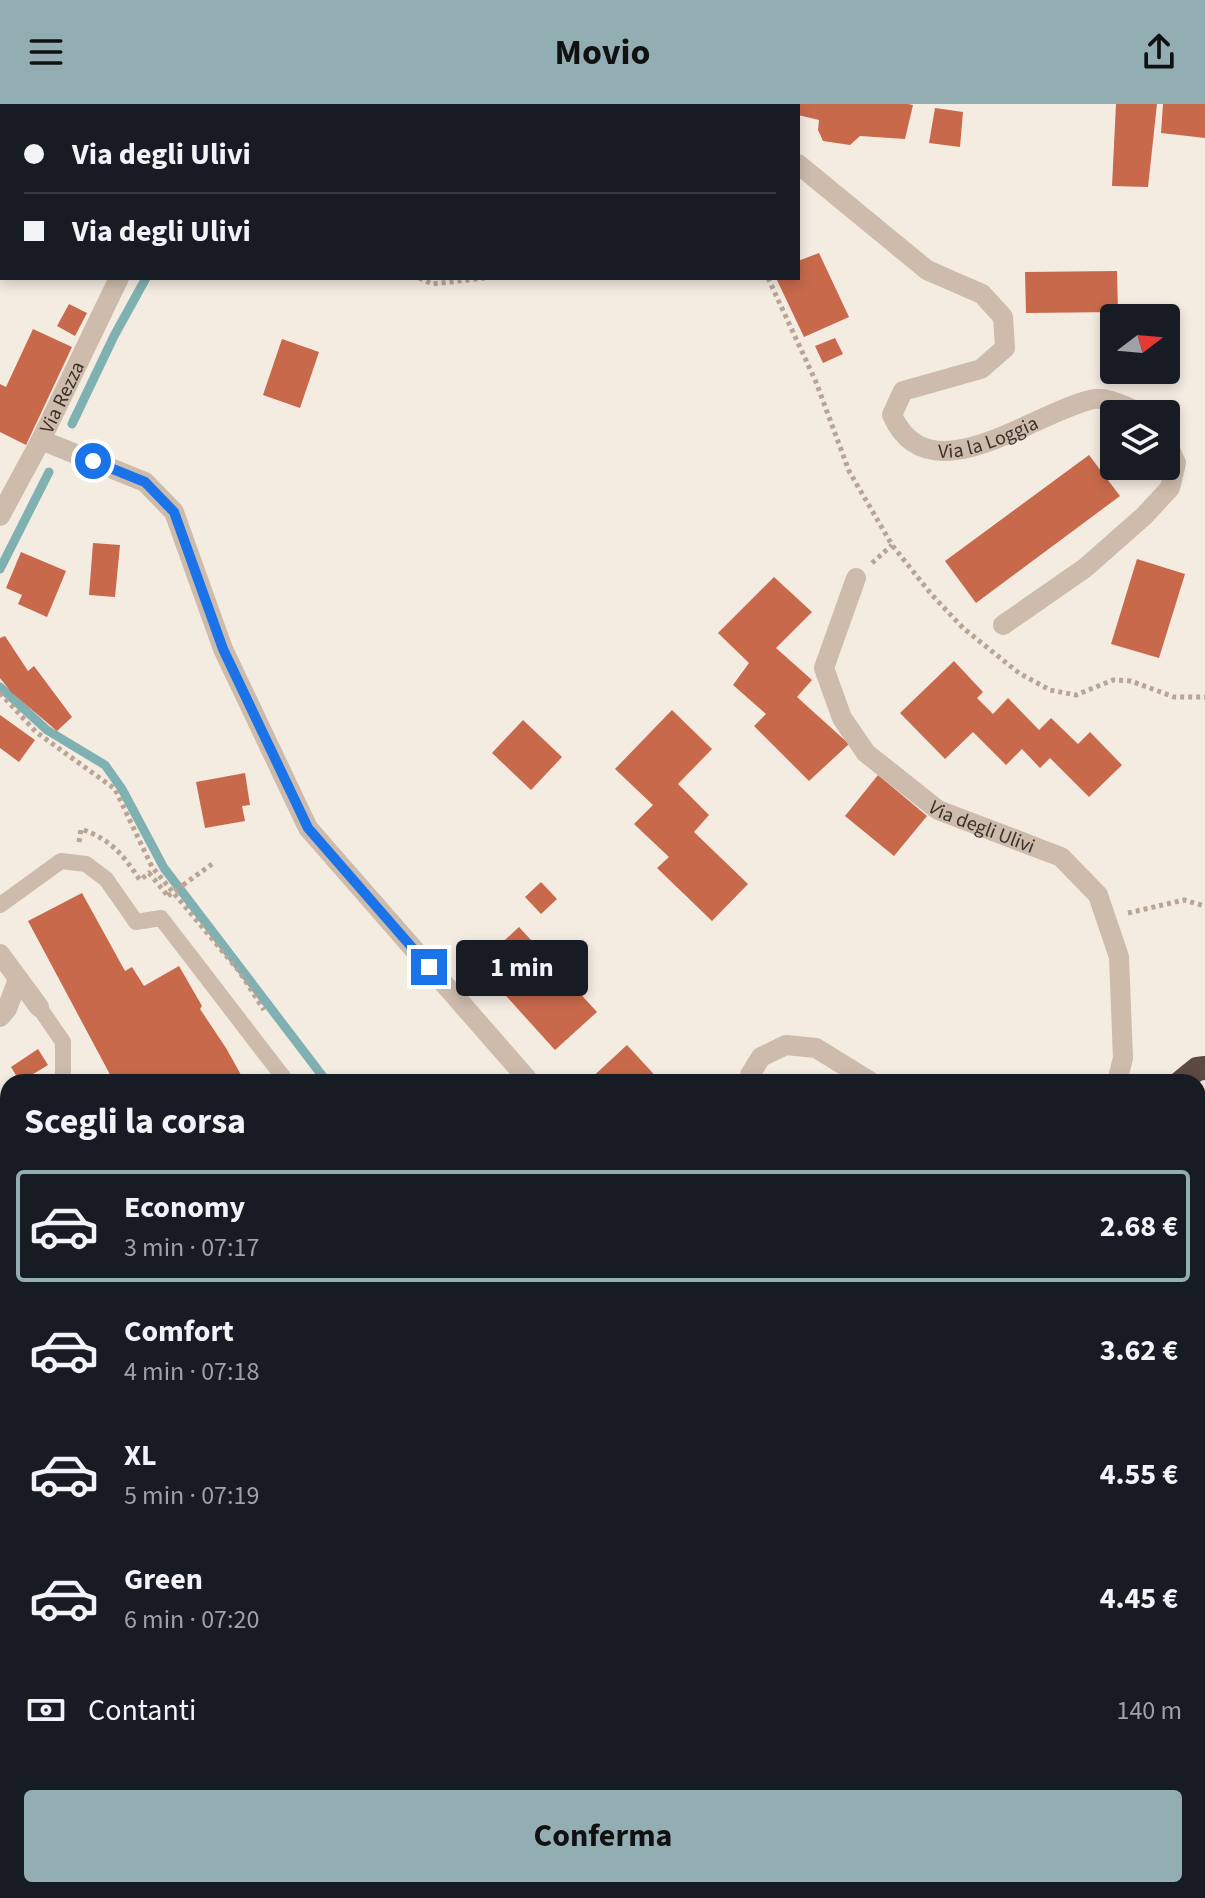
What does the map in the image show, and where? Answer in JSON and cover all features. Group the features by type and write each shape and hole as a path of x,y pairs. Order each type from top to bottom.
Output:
{"street":[{"name":"Via la Loggia","path":"800,166 927,270 982,294 1003,317 1005,348 981,369 903,391 892,415 899,431 921,449 958,452 1096,398 1103,400"},
{"name":"Via Rezza","path":"0,516 41,440 118,280"},
{"path":"41,440 145,482 174,512 223,649 308,828 523,1074"},
{"path":"1003,625 1085,568 1144,516 1170,488 1172,480"},
{"name":"Via degli Ulivi","path":"856,578 824,668 842,718 866,753 938,810 1061,857 1098,895 1119,957 1123,1058 1119,1074"},
{"path":"0,954 39,1007"},
{"path":"0,1017 7,1009 18,979"},
{"path":"751,1074 761,1057 786,1045 816,1048 858,1074"}],"lane":[{"path":"0,905 61,861 86,864 106,879 136,922 161,918 281,1074"},
{"path":"39,1007 63,1042 63,1074"}],"path":[{"path":"423,280 432,284 467,280"},
{"path":"769,280 816,382 849,471 892,545 963,628 1019,673 1050,690 1076,695 1113,680 1131,681 1174,697 1205,697"},
{"path":"0,693 36,732 115,789 152,867 239,971 270,1020"},
{"path":"168,896 212,864"},
{"path":"1106,918 1184,900 1205,906"}],"building":[{"path":"800,104 913,105 905,139 860,136 850,145 823,141 818,130 819,120 800,115"},
{"path":"1116,104 1157,104 1148,187 1112,186"},
{"path":"1163,104 1205,104 1205,138 1161,133"},
{"path":"935,108 963,112 960,147 929,143"},
{"path":"819,253 849,317 804,337 777,280 800,280 800,260"},
{"path":"1117,271 1118,304 1100,304 1100,312 1026,313 1025,272"},
{"path":"69,304 87,313 75,336 57,326"},
{"path":"33,329 72,347 26,445 0,432 0,384 6,387"},
{"path":"835,338 843,354 823,363 815,346"},
{"path":"282,339 319,352 300,408 263,395"},
{"path":"1089,455 1100,470 1100,480 1108,480 1120,496 976,603 945,561"},
{"path":"93,543 120,545 115,597 89,595"},
{"path":"21,552 66,571 47,617 18,604 22,595 6,588"},
{"path":"1137,559 1185,574 1159,658 1111,644"},
{"path":"774,577 812,612 776,648 812,680 797,697 849,744 809,781 754,726 766,714 733,685 749,663 718,633"},
{"path":"5,636 28,671 34,666 72,717 57,731 11,692 0,678 0,638"},
{"path":"954,661 983,692 977,698 993,714 1008,698 1039,730 1051,718 1078,744 1090,732 1122,765 1089,797 1050,758 1040,768 1022,749 1006,765 973,732 945,759 900,713"},
{"path":"672,710 712,749 678,784 709,815 694,832 748,884 712,921 657,868 669,857 634,824 653,805 615,769"},
{"path":"0,715 35,740 19,762 0,748"},
{"path":"523,720 562,757 531,790 492,753"},
{"path":"245,773 250,805 242,806 245,821 205,828 196,782"},
{"path":"878,775 927,816 894,856 845,816"},
{"path":"541,882 557,899 541,914 525,897"},
{"path":"82,893 125,971 132,967 144,986 179,966 202,1006 200,1009 241,1074 110,1074 28,921"},
{"path":"519,927 597,1012 555,1050 478,965"},
{"path":"627,1045 654,1074 596,1074"},
{"path":"38,1049 48,1065 33,1074 15,1074 11,1067"}],"waterway":[{"path":"72,424 145,280"},
{"path":"0,569 49,472"},
{"path":"0,687 47,730 105,765 122,789 164,868 321,1074"}],"route":[{"path":"93,461 145,482 174,512 223,649 308,828 429,967"}]}
